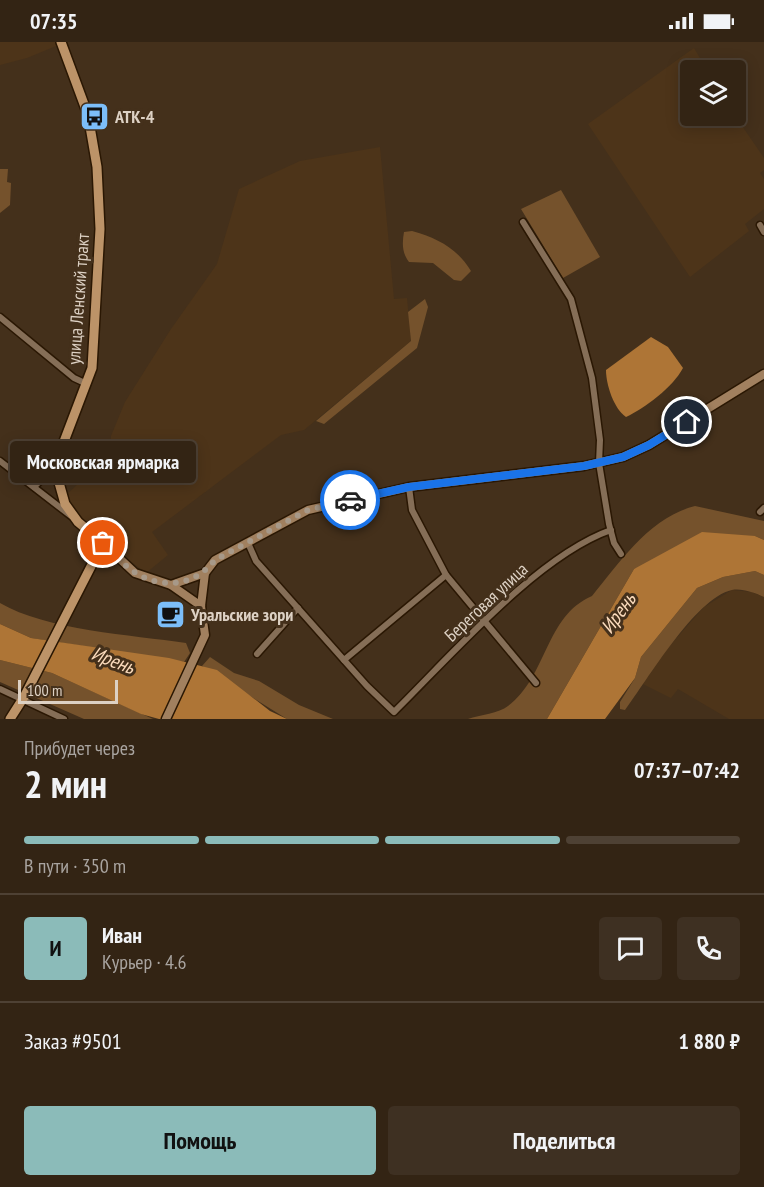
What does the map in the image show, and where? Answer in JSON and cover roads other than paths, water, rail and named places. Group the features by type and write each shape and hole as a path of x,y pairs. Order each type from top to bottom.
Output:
{"main road":[{"name":"улица Ленский тракт","path":"61,42 88,115 97,167 100,229 92,368 60,452 58,479 65,504 78,522 103,543"},
{"path":"10,719 24,698 103,543"}],"street":[{"path":"523,222 571,298 592,378 600,440 599,463 614,543 621,554"},
{"path":"760,225 764,232"},
{"path":"0,317 74,378 87,384"},
{"path":"166,719 205,635 201,606 205,573 215,560 308,510 409,487 599,463 623,457 649,445 764,374"},
{"path":"0,461 78,522"},
{"path":"33,487 59,462"},
{"path":"409,487 412,510 446,575 536,683"},
{"name":"Береговая улица","path":"344,660 394,712 485,622 548,565 591,537 611,530"},
{"path":"103,543 135,573 171,585 201,606"},
{"path":"248,543 256,561 344,660 446,575"},
{"path":"171,585 205,573"},
{"path":"257,654 298,608"},
{"path":"0,689 24,698 64,719"}],"water":[{"path":"651,337 668,347 683,368 673,382 658,396 626,417 612,396 607,383 606,370"},
{"name":"Ирень","path":"702,532 755,536 764,540 764,575 755,571 723,577 697,588 641,657 635,678 605,719 547,719 634,569"},
{"name":"Ирень","path":"0,624 31,638 169,658 217,670 270,711 287,719 159,719 141,714 52,673 0,660"}],"place":[{"name":"АТК-4","path":"94,116"},
{"name":"Московская ярмарка","path":"103,543"},
{"name":"Уральские зори","path":"170,614"}]}
